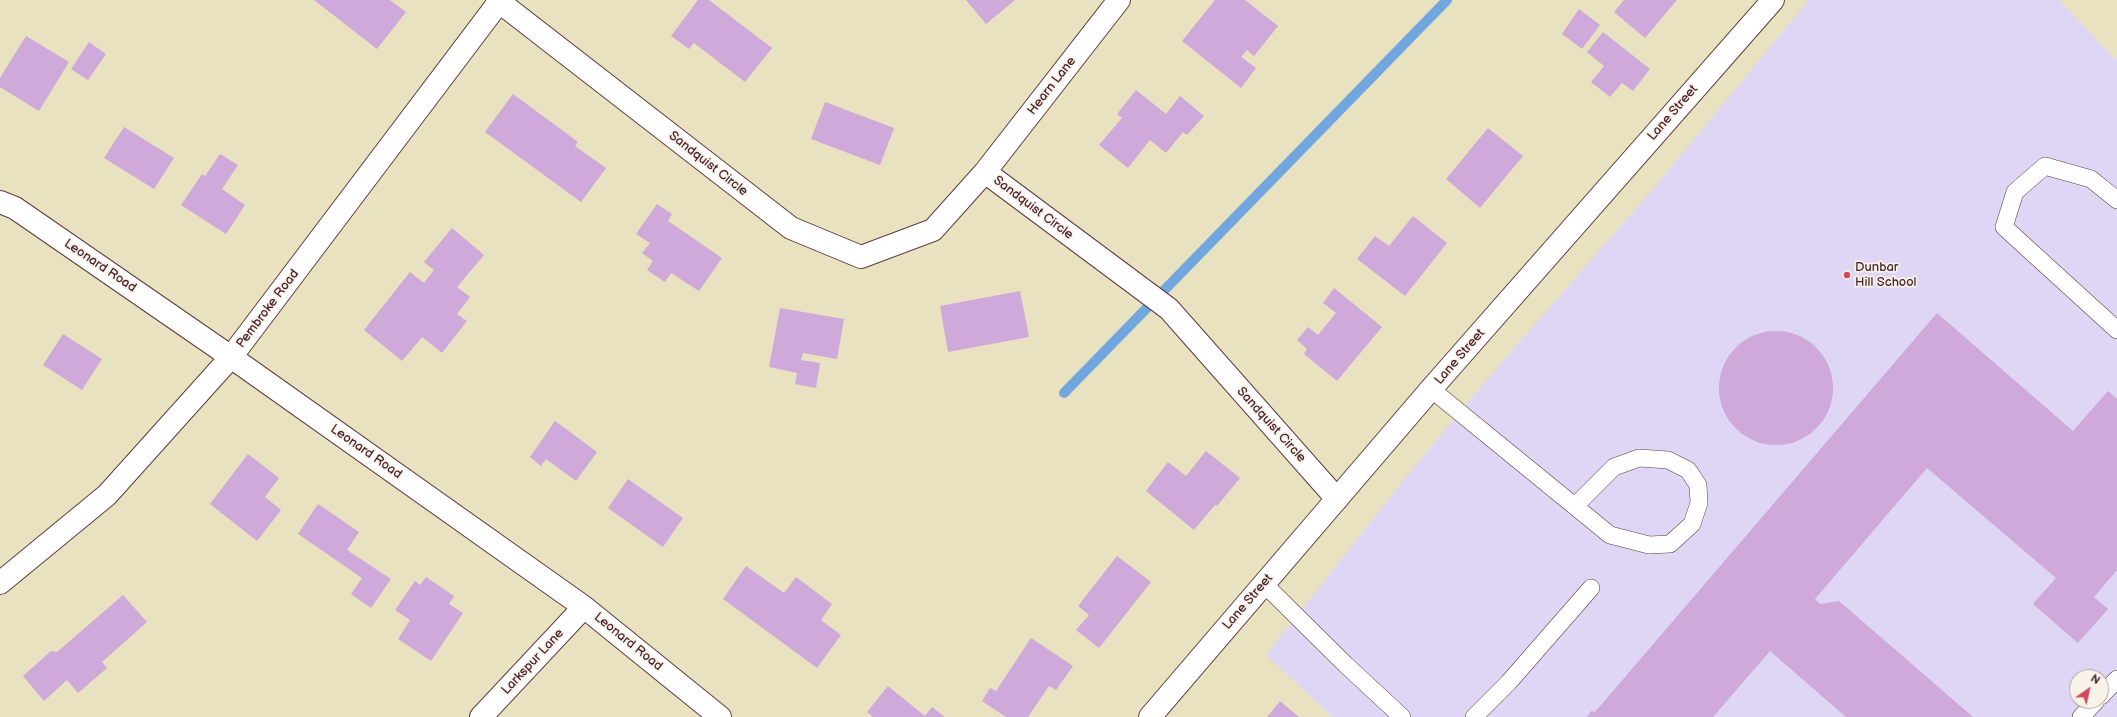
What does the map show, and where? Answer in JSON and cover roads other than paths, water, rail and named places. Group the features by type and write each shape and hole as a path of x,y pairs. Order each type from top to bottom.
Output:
{"street":[{"name":"Hearn Lane","path":"985,172 1119,0"},
{"name":"Lane Street","path":"1150,717 1431,390 1773,0"},
{"name":"Sandquist Circle","path":"498,1 791,228 861,257 933,230 985,172 1168,309 1337,499"},
{"name":"Pembroke Road","path":"0,583 107,495 232,357 498,1"},
{"name":"Leonard Road","path":"0,202 15,208 232,357 584,607 720,717"},
{"name":"Larkspur Lane","path":"481,717 584,607"}],"lane":[{"path":"2117,200 2091,178 2046,166 2015,192 2004,227 2117,330"},
{"path":"1431,390 1610,535 1649,545 1670,544 1692,524 1699,503 1698,485 1688,470 1668,460 1639,458 1614,467 1575,506"},
{"path":"1264,584 1346,665 1402,717"},
{"path":"1474,717 1509,682 1591,588"},
{"path":"2109,688 2117,679"},
{"path":"2081,717 2088,709"}],"waterway":[{"path":"1064,393 1447,0"}],"place":[{"name":"Dunbar Hill School","path":"1847,275"}]}
